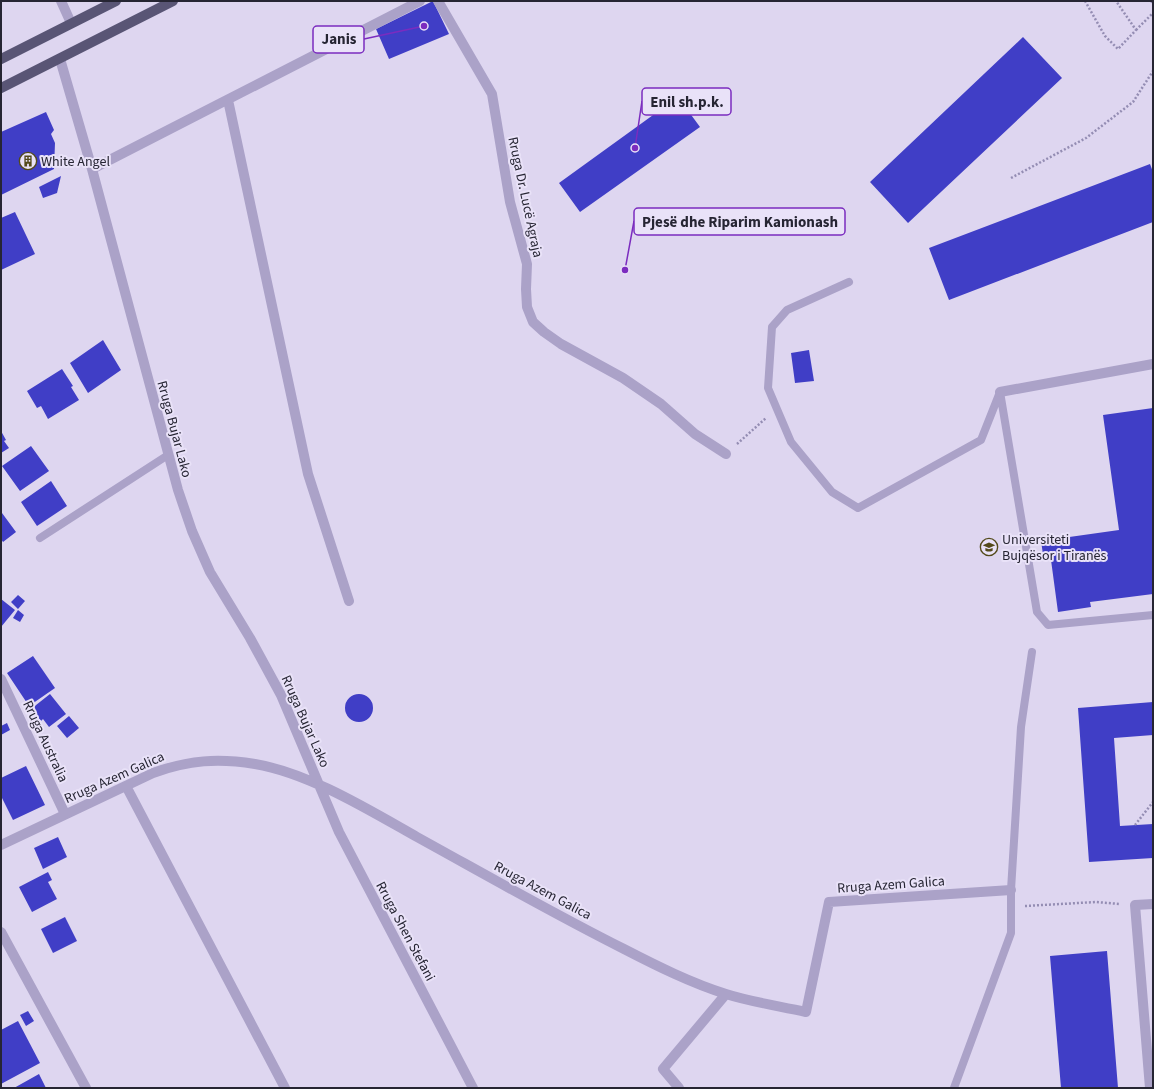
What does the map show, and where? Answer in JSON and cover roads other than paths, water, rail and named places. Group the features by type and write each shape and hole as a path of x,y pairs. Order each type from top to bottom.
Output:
{"main road":[{"path":"1,59 116,1"},
{"path":"1,88 173,1"}],"street":[{"path":"61,1 71,23"},
{"path":"92,169 420,1"},
{"name":"Rruga Dr. Lucë Agraja","path":"438,1 492,94 510,202 527,264 527,307 533,322 561,344 598,362 629,382 661,404 695,434 726,454"},
{"name":"Rruga Bujar Lako","path":"60,59 92,169 168,455 192,531 210,572 250,638 281,695 318,785"},
{"path":"228,100 308,474 349,601"},
{"path":"1000,392 1153,364"},
{"name":"Rruga Australia","path":"1,679 65,814"},
{"name":"Rruga Azem Galica","path":"1,845 153,773 177,764 227,760 257,764 286,772 318,785 363,807 626,950 678,975 726,994 806,1012 829,902 1011,890"},
{"name":"Rruga Shen Stefani","path":"318,785 339,832 473,1088"},
{"path":"126,786 285,1088"},
{"path":"1150,1088 1135,905 1153,904"},
{"path":"1,932 86,1088"},
{"path":"679,1088 663,1069 726,994"}],"lane":[{"path":"849,282 787,310 772,327 768,388 791,442 832,492 858,508 981,440 1000,392"},
{"path":"1000,392 1037,612 1048,625 1153,615"},
{"path":"40,538 168,455"},
{"path":"954,1088 1011,933 1011,890 1021,727 1032,652"}],"place":[{"name":"Janis","path":"424,26"},
{"name":"Enil sh.p.k.","path":"635,148"},
{"name":"White Angel","path":"28,161"},
{"name":"Pjesë dhe Riparim Kamionash","path":"625,270"},
{"name":"Universiteti Bujqësor i Tiranës","path":"989,547"}]}
